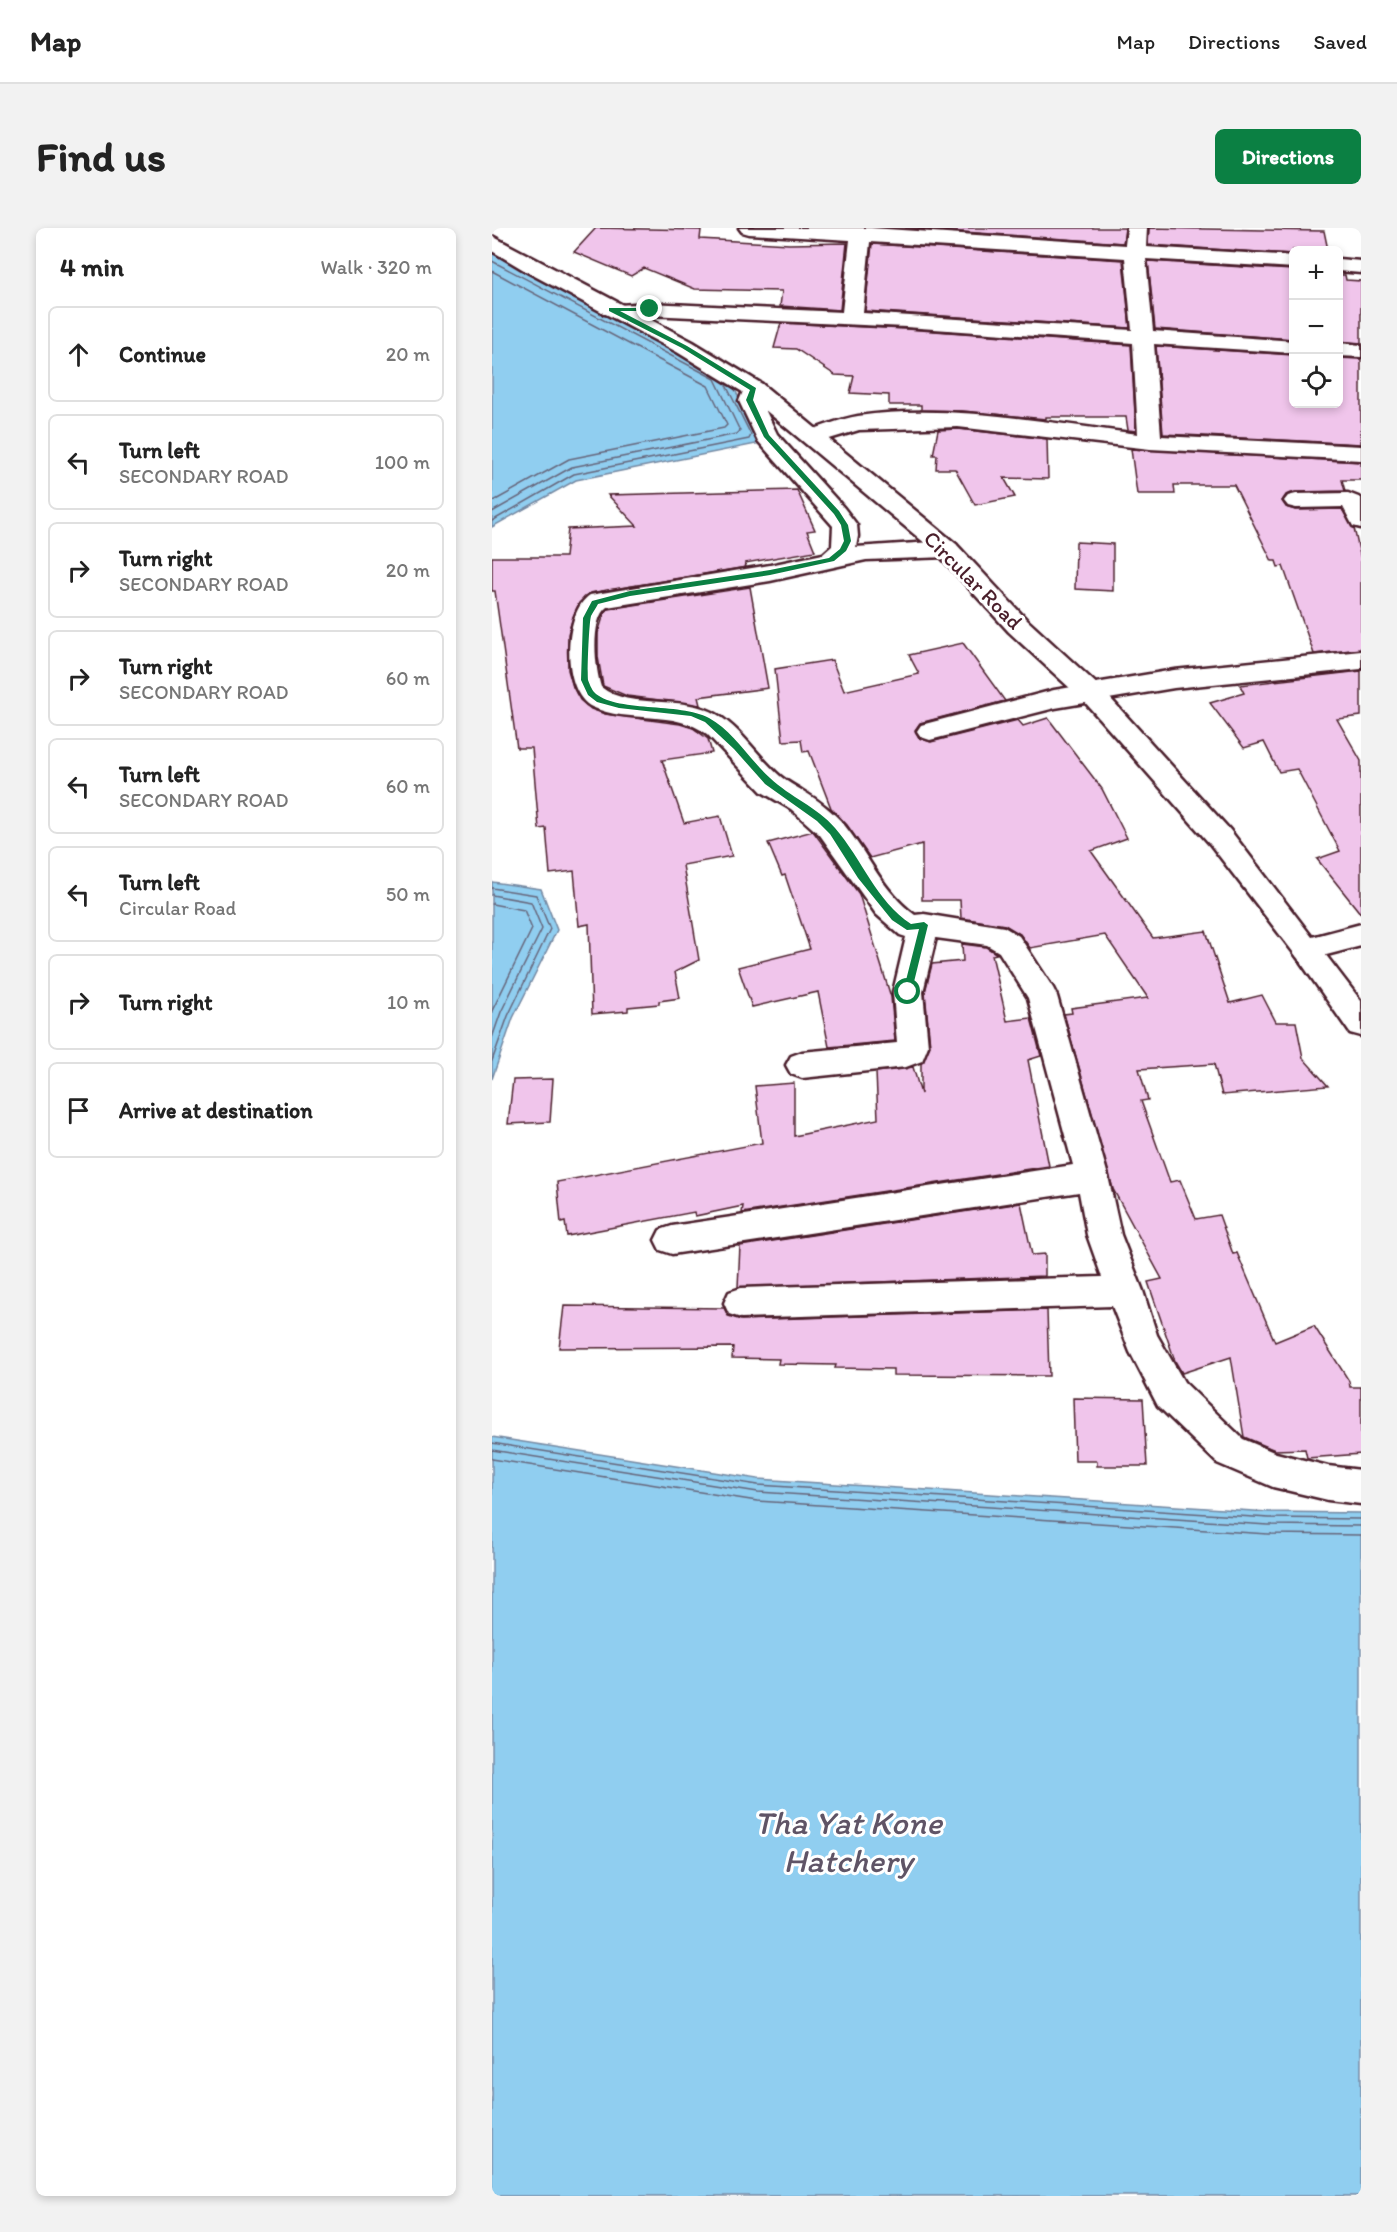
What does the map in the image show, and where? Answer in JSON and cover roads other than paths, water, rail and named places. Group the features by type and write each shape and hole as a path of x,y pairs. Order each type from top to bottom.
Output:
{"street":[{"path":"749,228 861,231 1289,262"},
{"path":"1137,228 1135,252 1150,442"},
{"path":"852,318 861,231"},
{"name":"Circular Road","path":"492,242 611,310 685,347 754,389 947,549 1018,626 1092,694 1220,837 1361,1024"},
{"path":"1343,265 1361,267"},
{"path":"611,310 659,309 852,318 1289,347"},
{"path":"1343,350 1361,351"},
{"path":"754,389 750,400 766,436 845,525 848,541 843,550 832,560"},
{"path":"813,437 857,423 918,419 958,420 1150,442 1361,453"},
{"path":"1296,501 1348,500 1354,504 1361,521"},
{"path":"947,549 866,552 770,573 630,594 595,603 586,618 584,680 590,693 600,700 619,705 692,713 708,720 768,782 796,799 833,832 861,876 895,918 910,927 924,925 994,935 1009,944 1042,996 1092,1176 1104,1235 1126,1291 1142,1341 1171,1394 1230,1451 1273,1470 1328,1483 1361,1487"},
{"path":"930,731 1054,699 1174,679 1361,660"},
{"path":"802,1065 906,1055 911,1052 913,1046 908,992 924,925"},
{"path":"1307,950 1361,935"},
{"path":"672,1240 1092,1176"},
{"path":"741,1303 1126,1291"}],"water":[{"path":"492,246 725,369 761,443 576,480 492,527"},
{"path":"492,882 541,889 557,930 513,1018 492,1079"},
{"name":"Tha Yat Kone Hatchery","path":"492,1437 758,1479 1269,1512 1361,1513 1361,2196 492,2196"}]}
